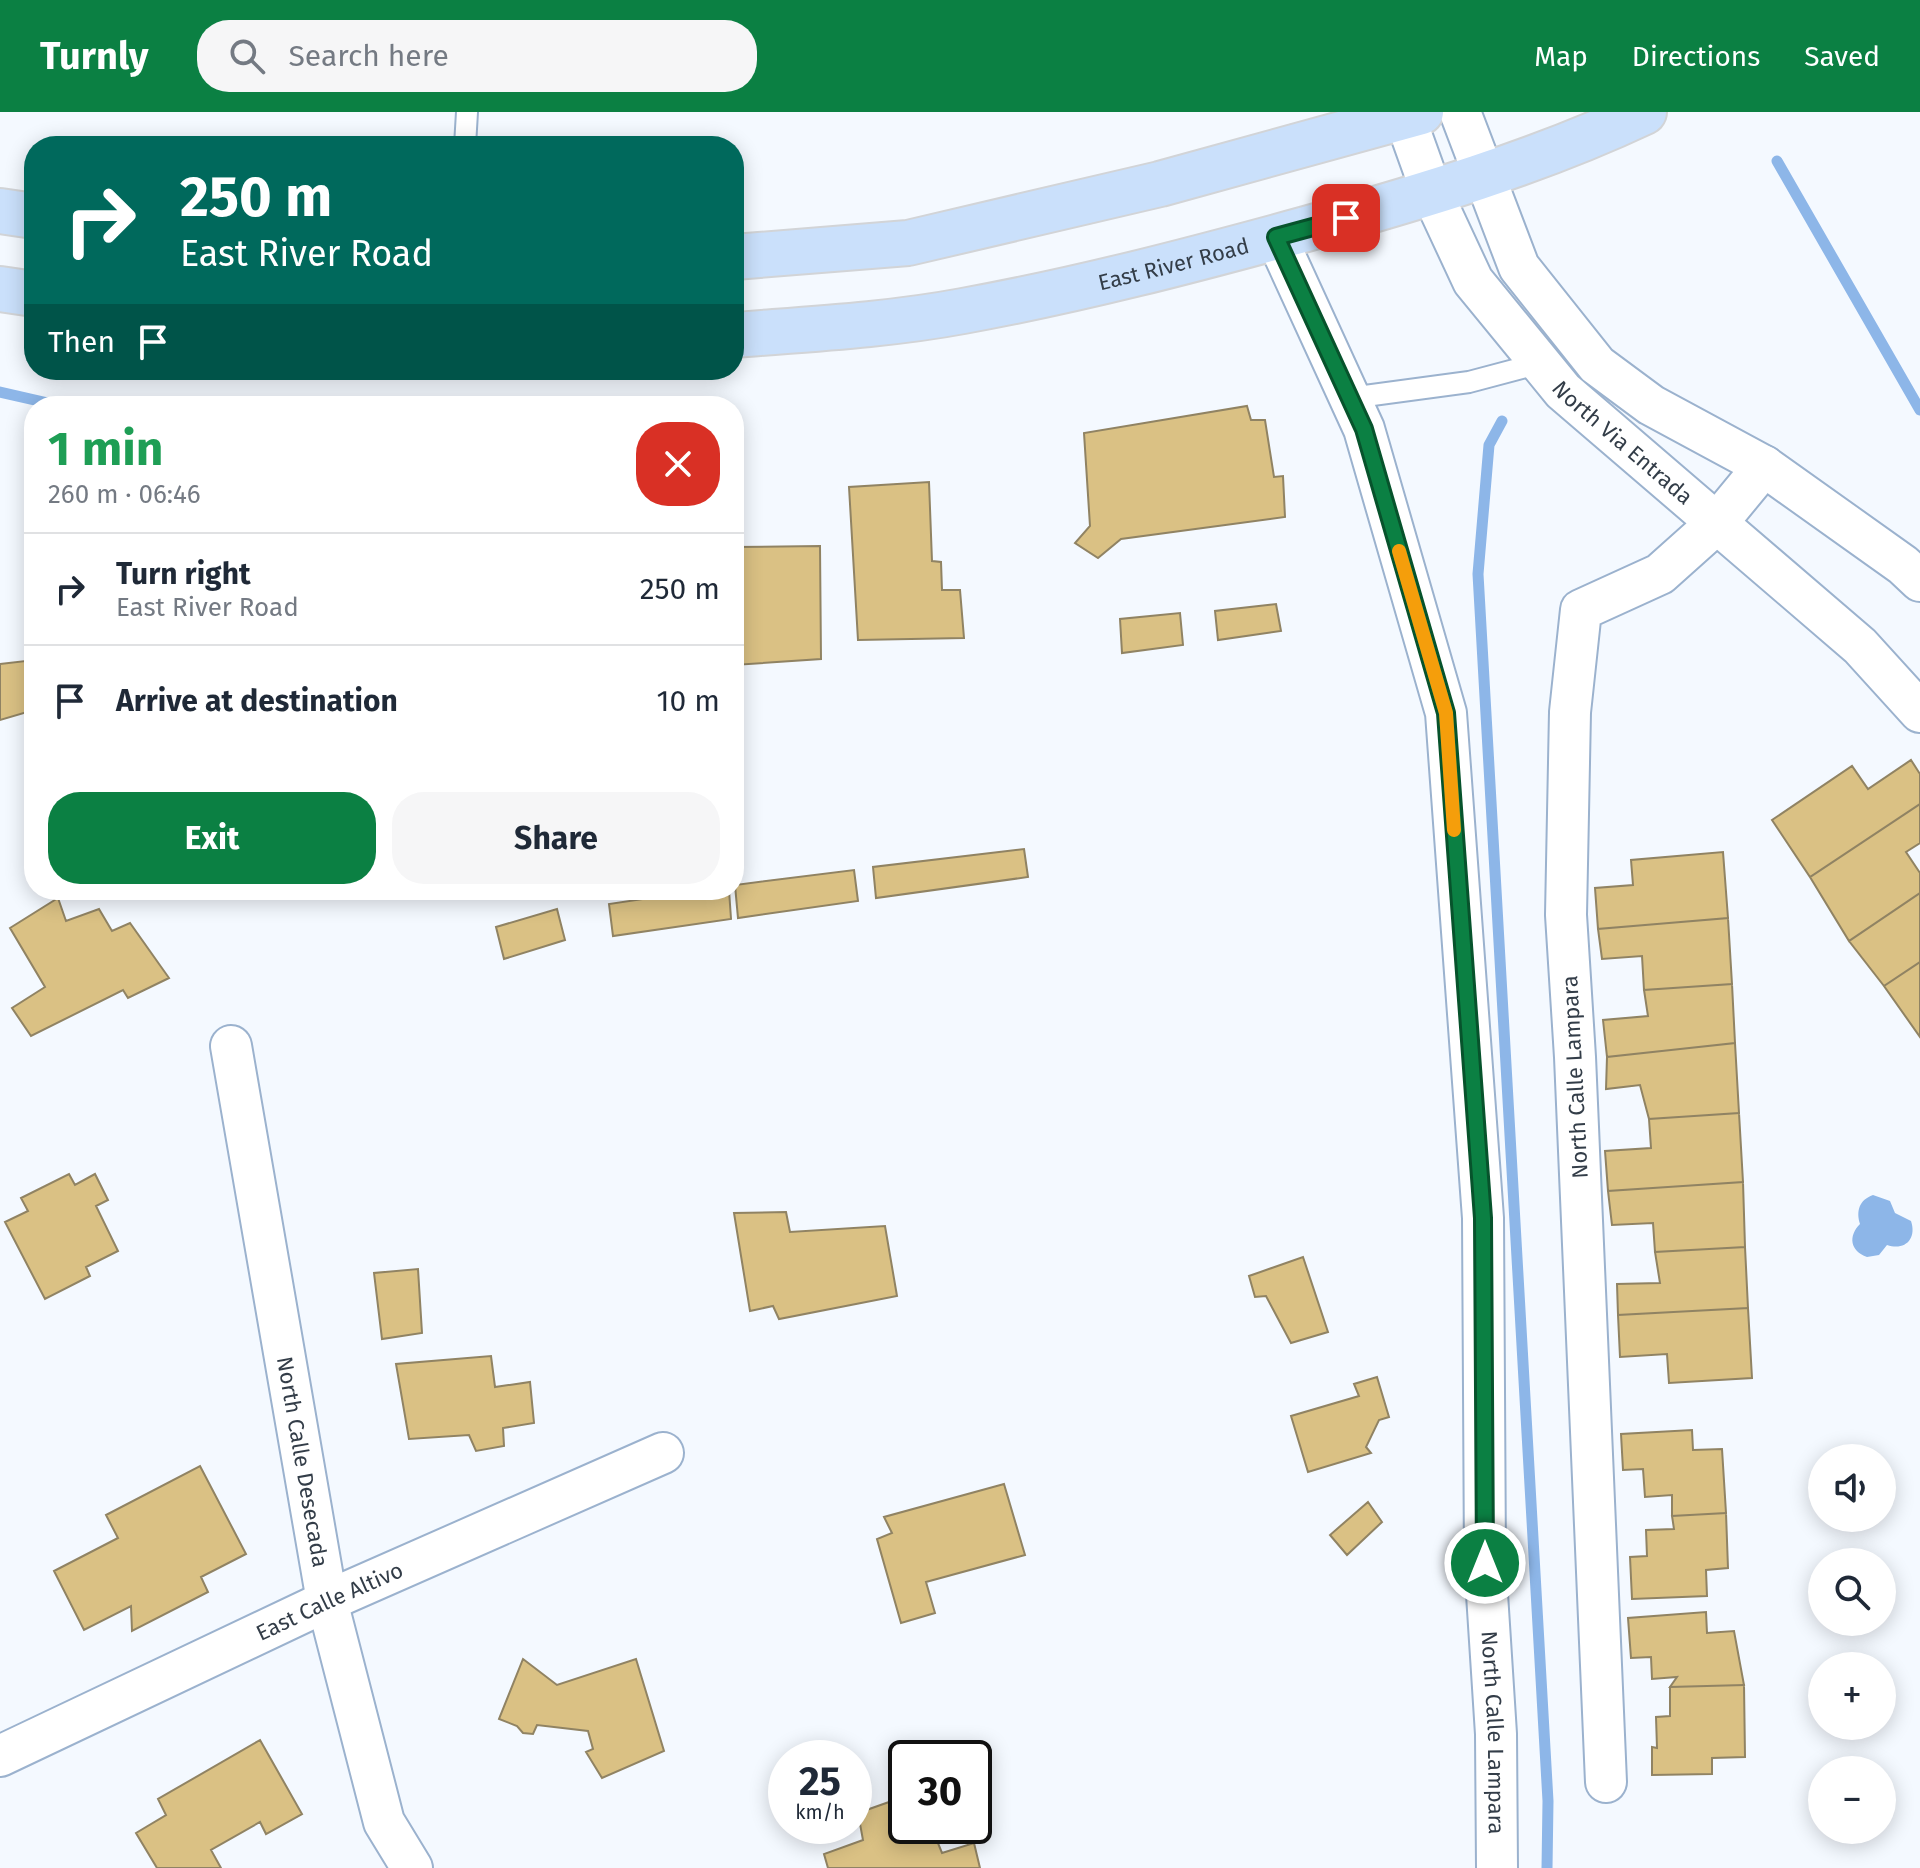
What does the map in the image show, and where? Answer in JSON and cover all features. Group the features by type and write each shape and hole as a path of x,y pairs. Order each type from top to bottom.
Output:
{"main road":[{"name":"East River Road","path":"744,334 848,326 962,311 1133,275 1432,193 1644,112"},
{"path":"744,256 908,243 1160,184 1410,114"},
{"path":"0,211 24,215"},
{"path":"0,289 24,293"}],"street":[{"name":"North Via Entrada","path":"1460,112 1519,267 1597,365 1651,405 1764,466 1903,565 1920,581"},
{"name":"North Via Entrada","path":"1410,114 1432,193 1473,281 1563,391 1860,646 1920,712"},
{"name":"North Calle Lampara","path":"1276,237 1364,429 1446,713 1483,1218 1485,1563 1496,1734 1497,1868"},
{"name":"North Calle Lampara","path":"1606,1782 1575,1057 1566,915 1570,712 1581,610 1660,574 1717,523 1764,466"},
{"name":"North Calle Desecada","path":"231,1046 327,1601 384,1822 412,1868"},
{"name":"East Calle Altivo","path":"0,1756 327,1601 663,1453"}],"lane":[{"path":"466,136 467,112"},
{"path":"1350,398 1469,382 1541,363"}],"water":[{"path":"1873,1195 1890,1201 1895,1213 1911,1221 1912,1233 1904,1245 1887,1245 1879,1255 1867,1257 1857,1251 1852,1238 1860,1224 1860,1206"}],"building":[{"path":"1247,406 1251,420 1265,420 1274,477 1283,476 1285,517 1121,539 1098,558 1075,543 1090,526 1084,433"},
{"path":"929,482 932,561 941,562 942,590 960,590 964,638 858,640 849,487"},
{"path":"820,546 821,659 744,664 744,547"},
{"path":"1276,604 1281,631 1218,640 1215,611"},
{"path":"1180,613 1183,645 1122,653 1120,619"},
{"path":"24,661 24,713 0,720 0,664"},
{"path":"1911,760 1920,774 1920,804 1810,877 1772,820 1852,766 1868,789"},
{"path":"1920,804 1920,843 1906,852 1920,873 1920,893 1849,941 1810,877"},
{"path":"1024,849 1028,877 876,898 873,867"},
{"path":"1723,852 1728,918 1598,929 1595,888 1633,885 1631,860"},
{"path":"854,870 858,901 738,918 736,900 744,900 744,884"},
{"path":"1920,893 1920,962 1884,986 1849,941"},
{"path":"55,900 59,900 66,921 99,909 112,931 130,923 169,978 128,998 123,990 31,1036 12,1008 45,987 10,928"},
{"path":"636,900 730,900 731,919 613,936 609,904"},
{"path":"557,909 565,940 504,959 496,927"},
{"path":"1728,918 1732,984 1644,990 1642,956 1602,959 1598,929"},
{"path":"1920,962 1920,1037 1884,986"},
{"path":"1732,984 1735,1043 1607,1057 1603,1020 1648,1016 1644,990"},
{"path":"1735,1043 1739,1113 1649,1119 1640,1085 1606,1089 1607,1057"},
{"path":"1739,1113 1743,1182 1608,1191 1605,1151 1651,1148 1649,1119"},
{"path":"69,1174 75,1185 95,1174 108,1200 96,1206 118,1251 86,1267 90,1276 45,1299 5,1222 28,1211 21,1198"},
{"path":"1743,1182 1745,1247 1655,1252 1653,1223 1612,1225 1608,1191"},
{"path":"786,1212 790,1232 885,1226 897,1296 779,1319 773,1306 750,1311 734,1213"},
{"path":"1745,1247 1748,1308 1618,1315 1617,1284 1660,1283 1655,1252"},
{"path":"1303,1257 1328,1332 1291,1343 1266,1296 1255,1297 1249,1276"},
{"path":"418,1269 422,1333 382,1339 374,1273"},
{"path":"1748,1308 1752,1378 1669,1383 1667,1354 1620,1357 1618,1315"},
{"path":"491,1356 495,1387 530,1382 534,1423 503,1428 504,1446 476,1451 469,1435 409,1439 396,1364"},
{"path":"1377,1377 1389,1417 1379,1420 1366,1447 1371,1453 1308,1472 1291,1416 1359,1396 1354,1384"},
{"path":"1692,1430 1693,1450 1722,1449 1726,1513 1672,1516 1672,1495 1645,1497 1643,1469 1623,1470 1621,1434"},
{"path":"200,1466 246,1554 201,1577 208,1592 132,1631 131,1606 84,1630 54,1571 118,1538 106,1515"},
{"path":"1004,1484 1025,1555 926,1582 935,1613 901,1623 877,1539 892,1533 884,1517"},
{"path":"1368,1502 1382,1522 1347,1555 1330,1535"},
{"path":"1726,1513 1728,1568 1706,1570 1707,1596 1632,1599 1630,1557 1647,1556 1646,1530 1674,1529 1672,1516"},
{"path":"1706,1612 1707,1633 1734,1631 1744,1685 1670,1687 1677,1677 1652,1679 1651,1657 1631,1658 1628,1618"},
{"path":"523,1659 557,1685 636,1659 664,1751 602,1778 586,1752 593,1749 588,1731 537,1725 533,1734 523,1733 517,1726 499,1719"},
{"path":"1744,1685 1745,1757 1712,1758 1712,1774 1652,1775 1652,1747 1657,1748 1656,1717 1670,1716 1670,1687"},
{"path":"260,1740 302,1814 266,1834 260,1822 211,1850 221,1868 157,1868 136,1833 166,1815 158,1799"},
{"path":"888,1802 888,1844 938,1844 942,1853 974,1844 980,1868 828,1868 824,1854 852,1844 872,1844 872,1808"}],"waterway":[{"path":"1777,161 1920,410"},
{"path":"0,392 24,398"},
{"path":"1502,421 1489,445 1478,574 1548,1801 1547,1868"}],"slow traffic":[{"path":"1399,551 1446,713 1454,830"}],"route":[{"path":"1346,218 1276,237 1364,429 1446,713 1483,1218 1485,1563"}]}
